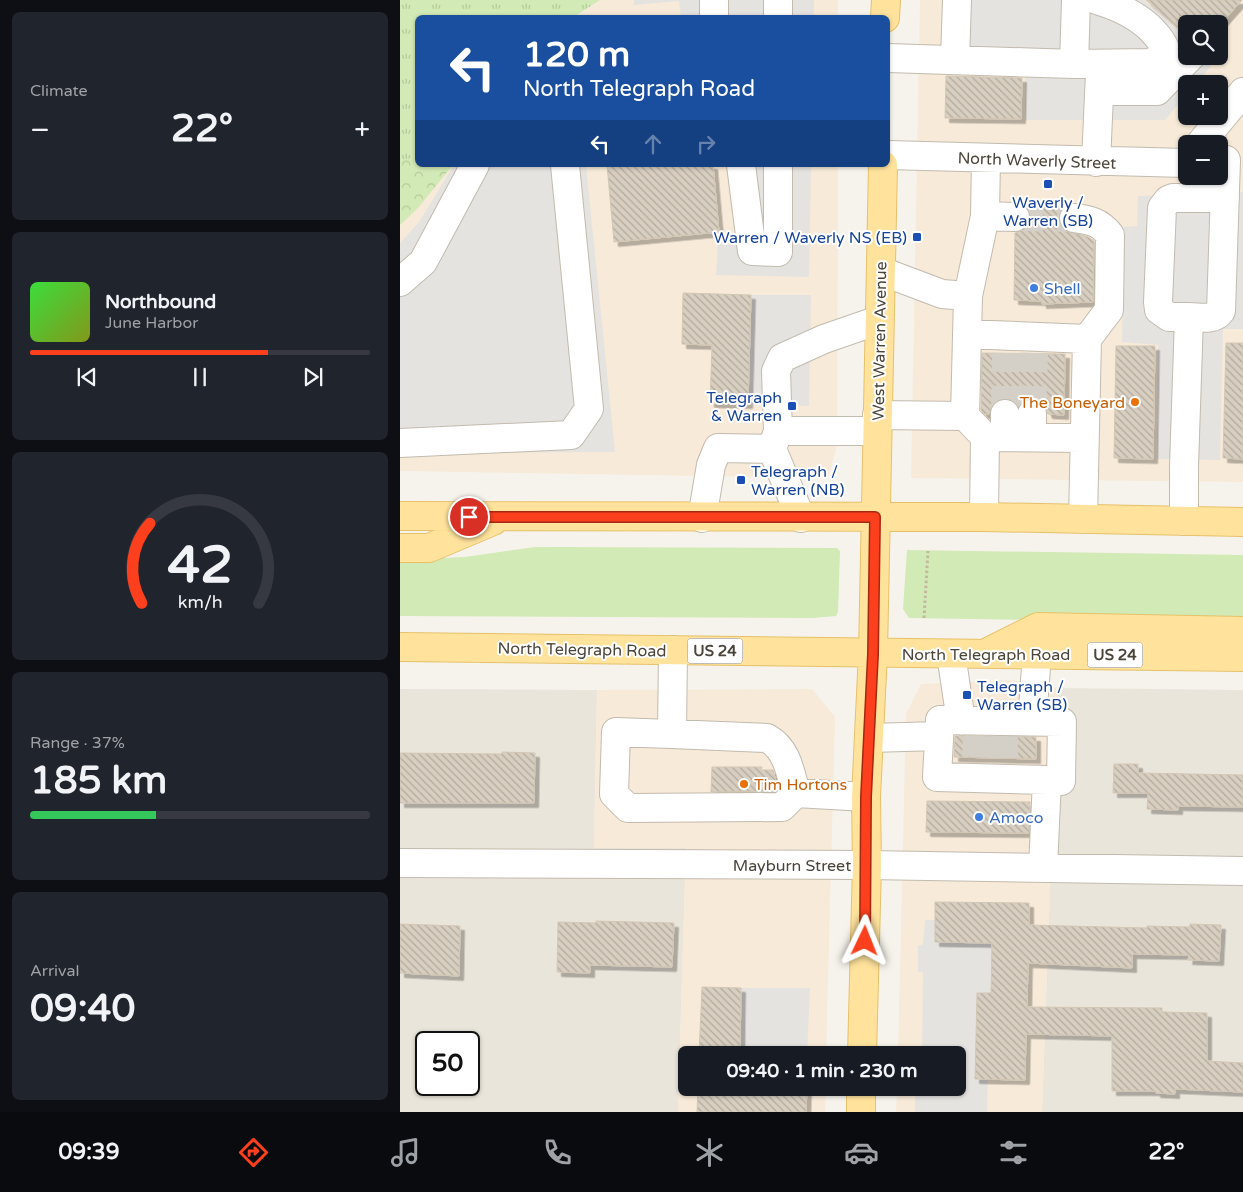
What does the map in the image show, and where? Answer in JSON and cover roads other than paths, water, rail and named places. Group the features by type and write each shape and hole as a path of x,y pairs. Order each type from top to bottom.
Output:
{"main road":[{"path":"885,15 886,0"},
{"name":"West Warren Avenue","path":"862,1046 867,865 866,797 873,654 884,167"},
{"path":"400,516 801,518 984,516 1243,522"},
{"path":"400,548 429,548 503,517"},
{"path":"987,653 1038,627 1243,631"},
{"name":"North Telegraph Road","path":"400,647 873,654 987,653 1243,658"},
{"path":"861,1096 861,1112"}],"street":[{"path":"714,0 714,15"},
{"path":"778,0 778,15"},
{"path":"955,60 957,0"},
{"path":"1076,0 1087,64 1099,91 1096,162"},
{"path":"890,58 1087,64 1150,63 1162,58 1164,46 1155,30 1119,7 1097,0"},
{"path":"1099,91 1157,91 1182,65"},
{"path":"1208,135 1243,92"},
{"name":"North Waverly Street","path":"890,154 1096,162 1178,158"},
{"path":"964,416 968,296 984,216 986,158"},
{"path":"1225,198 1173,198 1168,200 1162,208 1158,302 1159,310 1169,317 1212,317 1221,311 1225,198 1229,160"},
{"path":"400,282 423,262 475,167"},
{"path":"400,443 571,435 589,409 565,167"},
{"path":"741,167 752,251 778,252 778,167"},
{"path":"984,216 1015,217"},
{"path":"1074,218 1093,220 1103,225 1110,235 1109,310 1087,339 1083,519"},
{"path":"881,271 942,294 968,296"},
{"path":"1184,521 1189,317"},
{"path":"801,518 775,440 776,371 782,358 824,338 880,320"},
{"path":"967,334 1007,344 1035,345 1087,339"},
{"path":"702,518 711,465 718,448 877,423 964,416 998,429 1032,426 1084,438"},
{"path":"984,516 998,429"},
{"path":"672,734 673,650"},
{"path":"951,654 974,742"},
{"path":"1004,748 1032,721 1037,654"},
{"path":"974,742 937,777 940,720 974,742 1004,748 1047,780 1061,780 1062,722 1032,721"},
{"path":"616,732 767,738 779,744 789,764 796,792 782,807 628,808 614,794 616,732"},
{"path":"870,738 939,736"},
{"path":"974,742 1004,748"},
{"path":"1043,868 1047,780"},
{"path":"796,792 866,797"},
{"name":"Mayburn Street","path":"400,862 867,865 1243,871"}],"tunnel":[{"path":"1015,217 1074,218"},
{"path":"1005,414 1006,353"},
{"path":"1032,414 1034,353"},
{"path":"976,757 977,736"},
{"path":"1004,736 1004,758"}],"place":[{"name":"Waverly / Warren (SB)","path":"1048,184"},
{"name":"Warren / Waverly NS (EB)","path":"917,237"},
{"name":"Shell","path":"1034,288"},
{"name":"The Boneyard","path":"1135,402"},
{"name":"Telegraph & Warren","path":"792,406"},
{"name":"Telegraph / Warren (NB)","path":"741,480"},
{"name":"Telegraph / Warren (SB)","path":"967,695"},
{"name":"Tim Hortons","path":"744,784"},
{"name":"Amoco","path":"979,817"}]}
